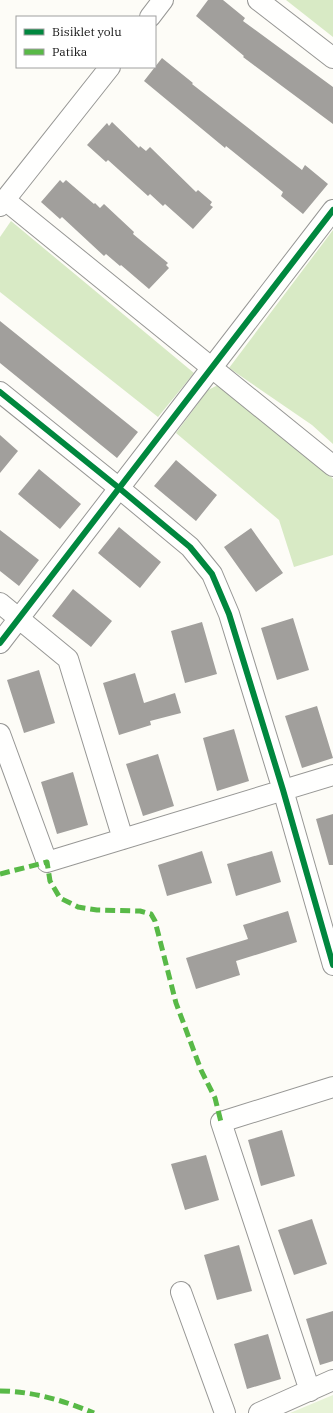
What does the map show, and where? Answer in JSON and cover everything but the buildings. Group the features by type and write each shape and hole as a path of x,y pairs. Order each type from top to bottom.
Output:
{"street":[{"path":"151,16 163,0"},
{"path":"258,0 333,58"},
{"path":"109,68 3,203 212,368 333,466"},
{"path":"0,643 333,210"},
{"path":"0,392 190,547 212,574 229,614 283,790 333,965"},
{"path":"0,603 68,659 123,839"},
{"path":"0,734 47,862 333,775"},
{"path":"310,1390 221,1122 333,1087"},
{"path":"181,1292 224,1413"},
{"path":"259,1413 333,1380"}],"green space":[{"path":"286,0 333,0 333,37"},
{"path":"11,221 194,373 158,417 0,292 0,237"},
{"path":"333,230 333,444 312,425 229,368"},
{"path":"218,385 326,470 333,479 333,555 294,567 279,520 176,433 208,390"},
{"path":"333,1395 333,1413 290,1413"}],"marked path":[{"path":"0,874 47,862 50,881 60,898 78,907 97,910 140,911 151,914 155,921 176,1003 201,1070 215,1098 221,1122"},
{"path":"0,1391 12,1391 36,1395 72,1404 94,1413"}],"cycle path":[{"path":"0,643 333,210"},
{"path":"0,392 190,547 212,574 229,614 283,790 333,965"}]}
